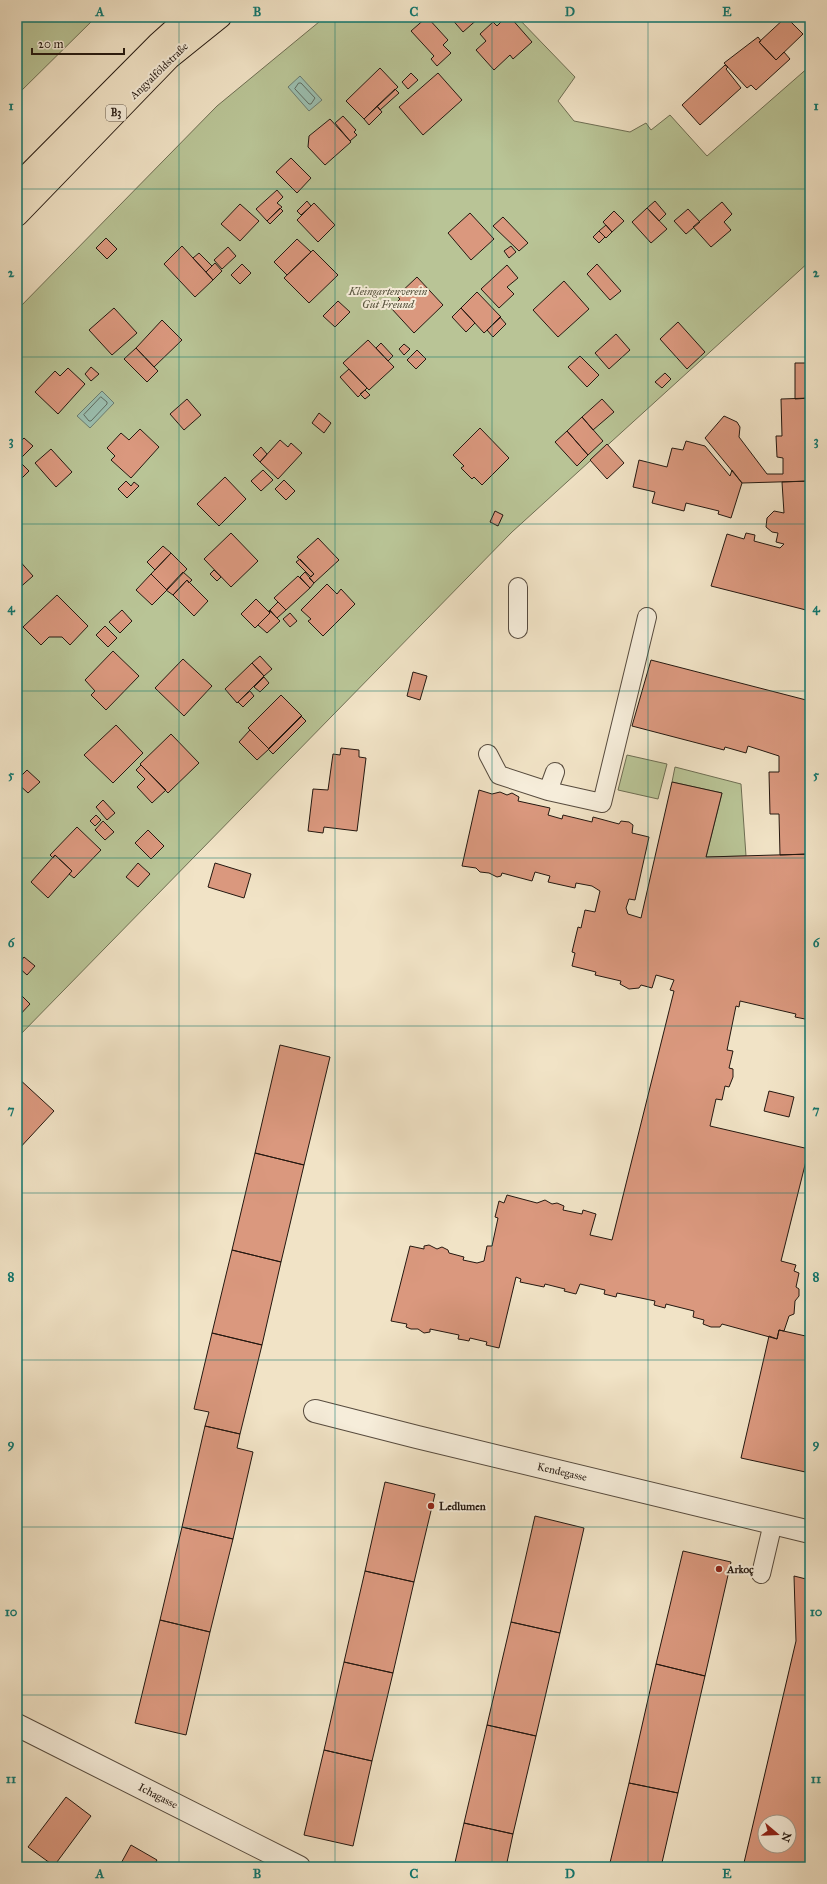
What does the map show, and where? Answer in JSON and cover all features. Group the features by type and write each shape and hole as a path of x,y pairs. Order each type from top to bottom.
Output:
{"main road":[{"name":"Angyalföldstraße","path":"17,186 158,44 188,17"},
{"name":"Angyalföldstraße","path":"17,215 169,58 220,17"}],"street":[{"name":"Kendegasse","path":"315,1411 417,1438 810,1532"},
{"name":"Ichagasse","path":"17,1725 299,1867"}],"lane":[{"path":"518,587 518,629"},
{"path":"488,754 499,775 548,791 602,803 647,617"},
{"path":"548,791 555,772"},
{"path":"761,1574 773,1523"}],"green space":[{"path":"17,17 96,17 17,95"},
{"name":"Kleingartenverein Gut Freund","path":"325,17 517,17 575,77 558,101 574,121 630,132 646,123 651,130 670,115 707,156 810,66 810,261 512,532 17,1038 17,310 217,106"},
{"path":"627,755 667,764 658,799 618,790"},
{"path":"675,767 741,784 746,856 706,857 722,793 672,782"}],"water":[{"path":"300,76 322,100 309,111 288,87"},
{"path":"102,391 114,403 90,428 77,416"}],"building":[{"path":"427,17 448,40 443,45 451,53 437,66 431,59 434,56 411,31"},
{"path":"450,17 480,17 463,32"},
{"path":"506,17 510,17 532,42 513,59 510,55 494,70 476,50 486,41 480,34 493,22 497,26"},
{"path":"786,17 803,34 776,60 759,42"},
{"path":"758,37 761,41 759,42 776,60 784,52 790,59 756,90 751,85 747,88 724,63"},
{"path":"725,65 728,67 726,69 741,88 700,125 682,105"},
{"path":"380,68 398,87 364,119 346,101"},
{"path":"411,73 418,80 408,89 402,82"},
{"path":"438,73 462,100 423,135 399,107"},
{"path":"395,89 399,93 380,110 377,106"},
{"path":"377,106 382,112 369,125 364,119"},
{"path":"343,116 356,130 354,132 357,135 350,141 335,123"},
{"path":"330,119 351,142 325,165 308,147 309,136"},
{"path":"291,158 311,178 297,193 276,172"},
{"path":"277,190 283,197 277,203 282,207 267,221 256,209"},
{"path":"307,201 311,206 301,215 297,211"},
{"path":"655,201 666,214 659,221 647,208"},
{"path":"722,202 732,214 724,222 731,230 711,247 693,227"},
{"path":"314,203 335,225 318,242 297,220"},
{"path":"240,204 259,221 240,241 221,224"},
{"path":"280,208 283,211 270,224 267,221"},
{"path":"647,208 667,229 651,243 632,222"},
{"path":"688,209 700,222 686,234 674,221"},
{"path":"614,211 624,221 612,232 603,222"},
{"path":"470,213 494,239 471,260 448,233"},
{"path":"503,217 528,243 519,251 493,226"},
{"path":"606,225 612,232 606,238 599,231"},
{"path":"599,231 605,237 599,243 593,237"},
{"path":"106,238 117,249 107,259 96,248"},
{"path":"297,239 311,252 287,275 274,262"},
{"path":"182,246 213,280 195,297 164,264"},
{"path":"511,246 516,252 509,258 504,251"},
{"path":"228,247 236,256 222,269 214,260"},
{"path":"313,250 338,275 309,303 284,278"},
{"path":"199,253 212,266 206,272 193,258"},
{"path":"215,263 222,271 213,280 206,272"},
{"path":"242,264 251,273 240,284 231,275"},
{"path":"597,264 621,291 610,300 587,274"},
{"path":"507,265 518,278 507,287 514,294 499,308 481,289"},
{"path":"417,277 443,305 414,333 391,308 400,299 397,296"},
{"path":"564,281 589,309 558,337 533,310"},
{"path":"477,292 501,317 484,333 461,308"},
{"path":"338,301 350,312 335,327 323,316"},
{"path":"114,308 137,333 112,355 89,330"},
{"path":"461,308 475,323 466,332 452,317"},
{"path":"500,317 506,324 493,337 487,330"},
{"path":"162,320 182,340 154,367 136,348"},
{"path":"678,322 705,352 687,369 660,339"},
{"path":"616,334 630,350 609,369 595,353"},
{"path":"368,340 394,367 369,390 343,363"},
{"path":"381,343 393,356 388,361 376,348"},
{"path":"404,344 410,349 404,355 399,349"},
{"path":"136,348 158,371 147,382 124,359"},
{"path":"417,350 426,359 416,369 407,360"},
{"path":"580,356 599,375 587,387 568,367"},
{"path":"795,363 810,363 810,398 795,399"},
{"path":"91,367 99,374 91,381 85,374"},
{"path":"68,368 85,384 58,414 35,392 55,371 60,376"},
{"path":"349,369 367,388 358,397 340,377"},
{"path":"665,373 671,379 662,388 655,382"},
{"path":"365,390 370,395 365,399 360,394"},
{"path":"810,398 810,481 742,483 705,438 724,416 737,422 740,427 739,437 767,474 783,474 783,458 777,457 776,436 782,436 781,399"},
{"path":"187,399 201,415 184,430 170,414"},
{"path":"602,399 614,412 593,430 582,417"},
{"path":"319,413 331,423 324,433 312,423"},
{"path":"582,417 603,441 588,455 567,431"},
{"path":"480,428 509,458 482,485 474,477 472,479 461,468 464,466 453,455"},
{"path":"140,429 159,447 131,478 111,460 115,456 107,448 121,433 129,440"},
{"path":"567,431 588,455 577,466 555,442"},
{"path":"24,438 33,446 17,462 17,441 19,443"},
{"path":"280,440 288,447 291,443 302,453 278,479 260,462"},
{"path":"686,441 705,446 730,476 732,470 742,483 731,518 718,514 719,511 686,503 684,511 652,503 655,492 633,487 639,460 667,467 672,448 683,450"},
{"path":"607,444 624,463 607,479 590,460"},
{"path":"261,447 267,454 260,462 253,455"},
{"path":"51,449 72,472 56,487 35,463"},
{"path":"20,462 29,471 22,478 17,473 17,465"},
{"path":"263,470 273,480 261,491 251,481"},
{"path":"225,477 246,499 219,526 197,504"},
{"path":"284,480 295,491 286,500 275,489"},
{"path":"126,481 131,486 134,482 139,486 127,498 118,489"},
{"path":"810,481 810,611 711,586 727,534 744,539 746,533 755,535 754,541 780,548 784,544 776,542 778,533 772,532 766,527 767,518 774,511 784,513 782,482"},
{"path":"495,511 503,515 498,526 490,522"},
{"path":"231,533 258,561 231,587 204,559"},
{"path":"318,538 339,560 314,583 309,578 314,574 297,557"},
{"path":"163,546 171,553 155,570 147,562"},
{"path":"171,553 187,569 167,590 151,574"},
{"path":"17,558 33,576 17,590"},
{"path":"300,559 314,574 311,577 296,562"},
{"path":"214,570 221,577 217,581 210,574"},
{"path":"183,572 192,580 189,583 187,580 173,595 166,590"},
{"path":"305,572 314,583 310,588 300,577"},
{"path":"151,574 167,590 152,605 136,590"},
{"path":"298,576 310,588 286,610 274,598"},
{"path":"187,580 208,601 194,616 173,595"},
{"path":"327,584 337,594 341,589 355,604 323,636 308,621 311,619 301,610"},
{"path":"57,595 88,626 70,645 62,637 49,637 41,645 23,627"},
{"path":"256,599 270,613 255,628 241,614"},
{"path":"278,602 286,610 277,618 270,610"},
{"path":"122,610 132,621 120,633 109,622"},
{"path":"269,610 280,621 267,633 258,625 270,613"},
{"path":"290,613 297,621 290,627 283,619"},
{"path":"105,626 117,638 108,647 96,635"},
{"path":"113,651 139,676 106,710 91,695 95,691 85,680"},
{"path":"260,656 272,669 264,676 252,663"},
{"path":"183,659 212,686 184,716 155,688"},
{"path":"651,660 810,701 810,854 780,855 779,814 770,814 769,772 779,772 779,756 748,746 746,753 725,747 724,750 632,726"},
{"path":"252,663 264,676 237,703 225,689"},
{"path":"413,672 427,676 420,700 407,696"},
{"path":"264,677 269,683 260,692 254,687"},
{"path":"250,691 254,696 243,707 238,702"},
{"path":"281,695 302,716 269,749 248,728"},
{"path":"301,716 306,721 273,754 268,749"},
{"path":"116,725 143,753 113,783 84,755"},
{"path":"250,730 269,749 257,760 239,742"},
{"path":"171,734 199,763 168,793 140,764"},
{"path":"341,748 359,750 359,757 366,758 357,831 324,827 323,833 308,831 313,789 328,790 333,754 340,755"},
{"path":"141,765 166,790 152,803 137,787 145,779 136,770"},
{"path":"27,770 40,782 28,793 17,783 17,780"},
{"path":"672,782 722,793 706,857 810,854 810,1020 795,1017 796,1014 740,1001 739,1007 736,1006 727,1050 733,1051 729,1068 733,1069 733,1077 729,1087 725,1086 722,1100 716,1099 710,1126 809,1149 781,1261 796,1265 794,1271 799,1273 796,1287 799,1289 799,1296 795,1301 794,1314 789,1316 784,1331 779,1330 777,1339 722,1324 720,1327 711,1327 703,1324 704,1320 693,1317 694,1311 666,1304 665,1308 654,1305 655,1301 617,1293 616,1297 604,1294 605,1290 580,1284 576,1294 564,1291 565,1289 545,1284 544,1287 520,1282 521,1279 516,1277 499,1348 486,1345 487,1342 470,1338 469,1341 458,1339 459,1335 430,1329 430,1332 424,1333 418,1329 406,1327 407,1324 391,1321 410,1246 424,1249 424,1246 429,1245 437,1249 442,1247 448,1250 449,1253 464,1257 463,1260 477,1263 484,1261 487,1246 492,1246 498,1218 495,1217 499,1201 504,1203 507,1195 537,1203 545,1200 552,1204 557,1203 564,1206 563,1210 582,1214 583,1210 596,1214 590,1235 612,1240 674,991 670,990 674,980 656,975 652,988 641,985 639,988 629,989 620,984 621,981 595,975 596,972 572,966 575,953 572,952 578,927 581,928 585,910 595,912 600,891 592,886 576,883 575,888 548,882 550,876 535,872 532,881 502,873 501,876 497,877 489,873 480,872 476,868 462,866 479,790 492,794 500,792 507,795 512,793 519,797 518,801 550,808 548,815 562,819 563,815 592,822 593,817 619,824 621,821 629,822 633,825 632,833 649,837 635,900 629,899 626,908 628,914 641,918"},
{"path":"103,800 115,813 107,820 96,807"},
{"path":"96,815 101,820 95,826 90,821"},
{"path":"103,821 114,832 105,840 95,830"},
{"path":"77,827 101,850 74,878 69,874 72,871 55,855 53,858 50,855"},
{"path":"148,830 164,846 151,859 135,843"},
{"path":"55,855 72,871 48,898 31,882"},
{"path":"138,863 150,874 138,887 126,877"},
{"path":"215,863 251,874 244,898 208,887"},
{"path":"24,957 35,966 27,975 17,966"},
{"path":"17,991 30,1004 17,1018"},
{"path":"280,1045 330,1057 304,1165 255,1153"},
{"path":"17,1077 54,1111 17,1151"},
{"path":"769,1091 794,1097 789,1117 764,1111"},
{"path":"255,1153 304,1165 281,1262 232,1250"},
{"path":"232,1250 281,1262 262,1345 212,1333"},
{"path":"779,1330 810,1337 810,1473 741,1458 769,1336 777,1339"},
{"path":"212,1333 262,1345 240,1434 205,1426 209,1412 194,1409"},
{"path":"205,1426 240,1434 237,1448 253,1452 233,1539 182,1527"},
{"path":"385,1482 435,1494 414,1582 365,1571"},
{"path":"535,1516 584,1528 560,1633 511,1622"},
{"path":"182,1527 233,1539 210,1632 160,1620"},
{"path":"683,1551 731,1562 705,1676 656,1664"},
{"path":"365,1571 414,1582 393,1673 344,1662"},
{"path":"794,1576 810,1580 810,1867 743,1867 796,1641"},
{"path":"160,1620 210,1632 186,1735 135,1723"},
{"path":"511,1622 560,1633 536,1736 487,1725"},
{"path":"344,1662 393,1673 372,1761 324,1750"},
{"path":"656,1664 705,1676 678,1793 629,1783"},
{"path":"487,1725 536,1736 513,1834 464,1823"},
{"path":"324,1750 372,1761 353,1846 304,1835"},
{"path":"629,1783 678,1793 661,1867 609,1867"},
{"path":"66,1797 91,1816 54,1866 28,1847"},
{"path":"464,1823 513,1834 506,1867 454,1867"},
{"path":"131,1845 157,1860 153,1867 119,1867"}],"place":[{"name":"Ledlumen","path":"431,1506"},
{"name":"Arkoç","path":"719,1569"}]}
